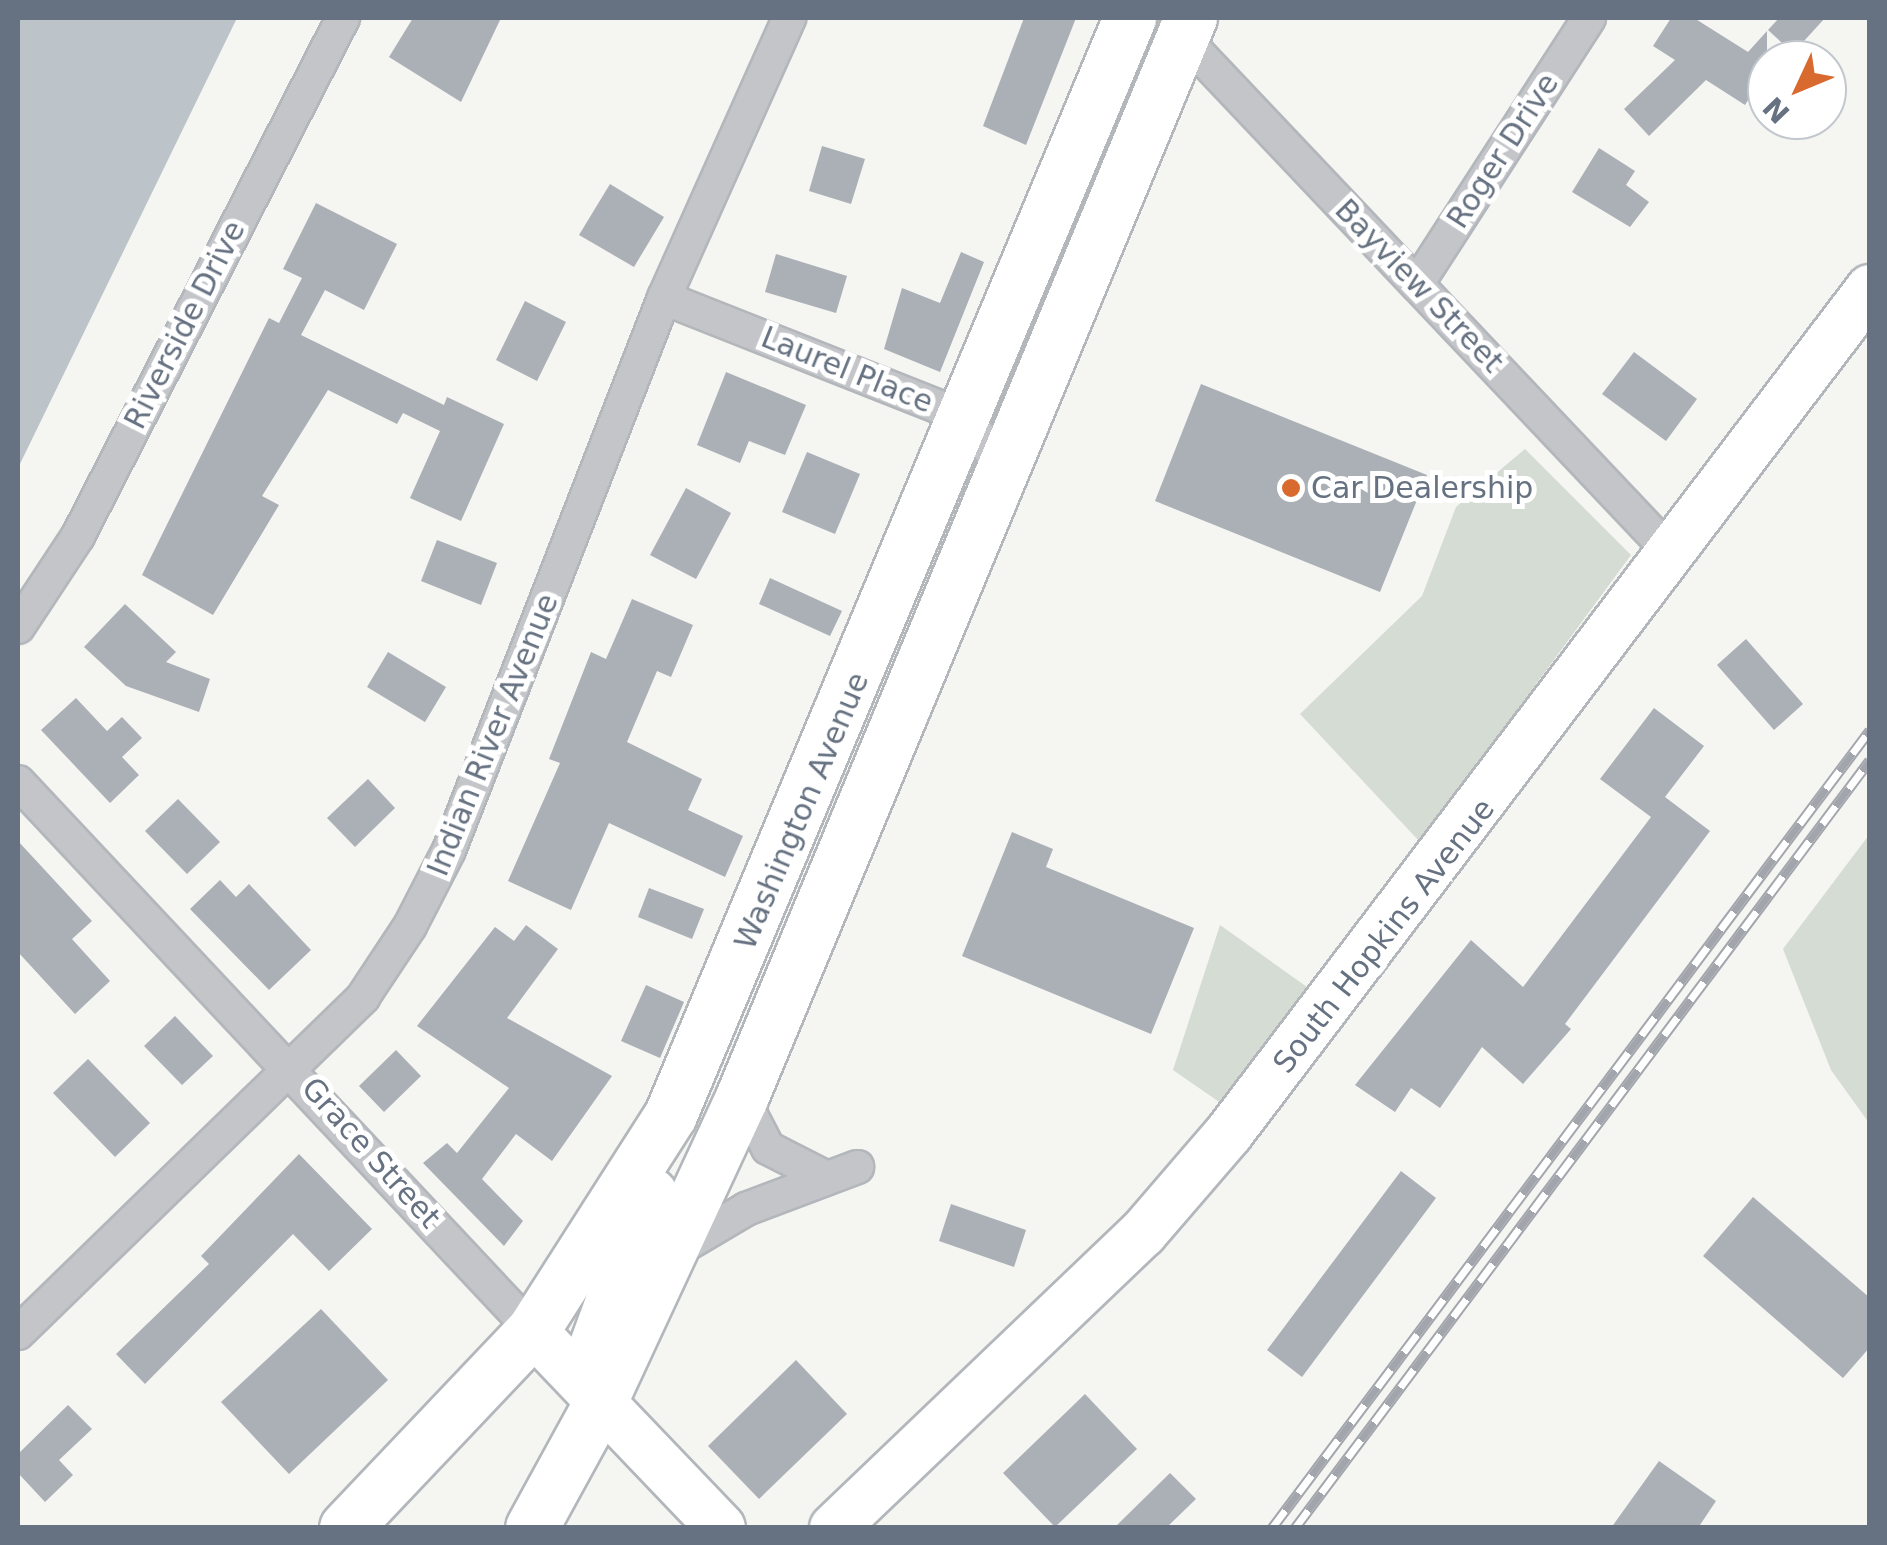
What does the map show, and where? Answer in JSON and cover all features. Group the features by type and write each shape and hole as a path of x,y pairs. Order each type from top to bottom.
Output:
{"main road":[{"name":"Washington Avenue","path":"346,1528 533,1331 671,1115 768,894 1130,18"},
{"name":"Washington Avenue","path":"532,1528 601,1402 674,1252 742,1098 1007,473 1179,24"},
{"path":"601,1402 591,1371 596,1339 647,1210 671,1115"}],"street":[{"name":"Riverside Drive","path":"18,627 78,536 343,18"},
{"name":"Indian River Avenue","path":"18,1334 364,997 450,850 664,298 789,18"},
{"name":"Roger Drive","path":"1417,284 1589,18"},
{"name":"Bayview Street","path":"1179,24 1674,556"},
{"name":"South Hopkins Avenue","path":"834,1528 1143,1233 1346,988 1674,556 1870,289"},
{"name":"Laurel Place","path":"664,298 964,418 1007,473"},
{"name":"Grace Street","path":"18,782 293,1067 533,1331 721,1528"},
{"path":"768,894 819,914"},
{"path":"674,1252 715,1223 842,1172 768,1148 742,1098"}],"shaded area":[{"path":"18,18 237,18 18,468"},
{"path":"1525,449 1631,555 1420,842 1300,714 1422,596 1456,507"},
{"path":"1869,835 1869,1123 1831,1070 1783,949"},
{"path":"1220,925 1314,992 1225,1106 1173,1070"}],"building":[{"path":"413,18 501,18 461,102 389,57"},
{"path":"1024,18 1076,18 1026,145 983,126"},
{"path":"1671,18 1694,18 1747,51 1747,102 1745,105 1706,80 1649,136 1624,109 1675,60 1653,46"},
{"path":"1779,18 1825,18 1805,40 1779,40 1768,30"},
{"path":"822,146 865,159 851,204 809,191"},
{"path":"1599,148 1635,171 1626,185 1649,202 1630,227 1572,192"},
{"path":"610,184 664,217 634,267 579,235"},
{"path":"316,203 397,244 364,310 325,290 301,335 444,405 447,397 504,424 461,521 410,498 440,431 403,413 397,424 328,390 262,496 279,505 213,615 142,575 269,318 279,323 302,278 283,269"},
{"path":"961,252 984,262 940,372 884,349 902,288 940,303"},
{"path":"776,254 847,276 836,313 765,292"},
{"path":"525,301 566,322 537,381 496,360"},
{"path":"1634,352 1697,399 1666,441 1602,394"},
{"path":"726,372 806,405 785,455 749,441 740,463 697,445"},
{"name":"Car Dealership","path":"1201,384 1427,475 1380,592 1155,501"},
{"path":"807,452 860,474 835,534 782,512"},
{"path":"686,488 731,513 696,579 650,555"},
{"path":"437,540 497,563 481,605 421,581"},
{"path":"770,578 842,611 830,636 759,604"},
{"path":"632,599 693,625 671,677 657,671 627,742 702,779 688,810 743,836 725,877 609,823 571,910 508,881 560,763 549,759 591,652 606,659"},
{"path":"125,604 176,652 166,662 210,679 199,712 126,686 84,647"},
{"path":"1746,639 1803,704 1774,730 1717,665"},
{"path":"388,652 446,687 425,722 367,687"},
{"path":"76,698 107,731 122,717 142,738 122,757 139,775 110,803 41,730"},
{"path":"1654,708 1704,746 1665,797 1710,831 1565,1024 1571,1029 1523,1084 1482,1047 1440,1108 1411,1088 1395,1112 1355,1085 1471,940 1523,987 1651,817 1600,779"},
{"path":"368,779 395,808 355,847 327,818"},
{"path":"178,799 220,842 187,874 145,831"},
{"path":"1012,832 1053,849 1046,867 1194,928 1151,1034 962,956"},
{"path":"18,841 92,921 72,939 110,981 75,1014 18,952"},
{"path":"220,880 236,897 249,884 311,950 269,990 190,909"},
{"path":"649,888 704,909 692,939 638,917"},
{"path":"526,925 558,949 507,1018 612,1076 552,1161 516,1134 482,1179 523,1221 504,1246 423,1163 447,1143 457,1153 509,1088 417,1026 495,927 514,941"},
{"path":"646,985 684,1002 660,1058 621,1041"},
{"path":"175,1016 213,1056 182,1085 144,1046"},
{"path":"396,1050 421,1076 384,1112 359,1086"},
{"path":"88,1059 150,1123 115,1157 53,1093"},
{"path":"299,1154 372,1229 329,1271 293,1234 145,1384 116,1354 209,1264 201,1256"},
{"path":"1401,1171 1436,1198 1302,1377 1267,1350"},
{"path":"1753,1197 1870,1298 1870,1347 1843,1378 1703,1256"},
{"path":"951,1204 1026,1230 1014,1267 939,1241"},
{"path":"321,1309 388,1380 289,1474 221,1402"},
{"path":"796,1360 847,1414 759,1499 708,1446"},
{"path":"1085,1394 1137,1449 1055,1527 1003,1473"},
{"path":"68,1405 92,1429 59,1460 73,1475 45,1502 18,1473 18,1454"},
{"path":"1659,1461 1716,1501 1698,1528 1611,1528"},
{"path":"1170,1473 1196,1499 1166,1528 1114,1528"}],"railway":[{"path":"1272,1528 1870,730"},
{"path":"1295,1528 1870,760"}],"place":[{"name":"Car Dealership","path":"1291,488"}]}
